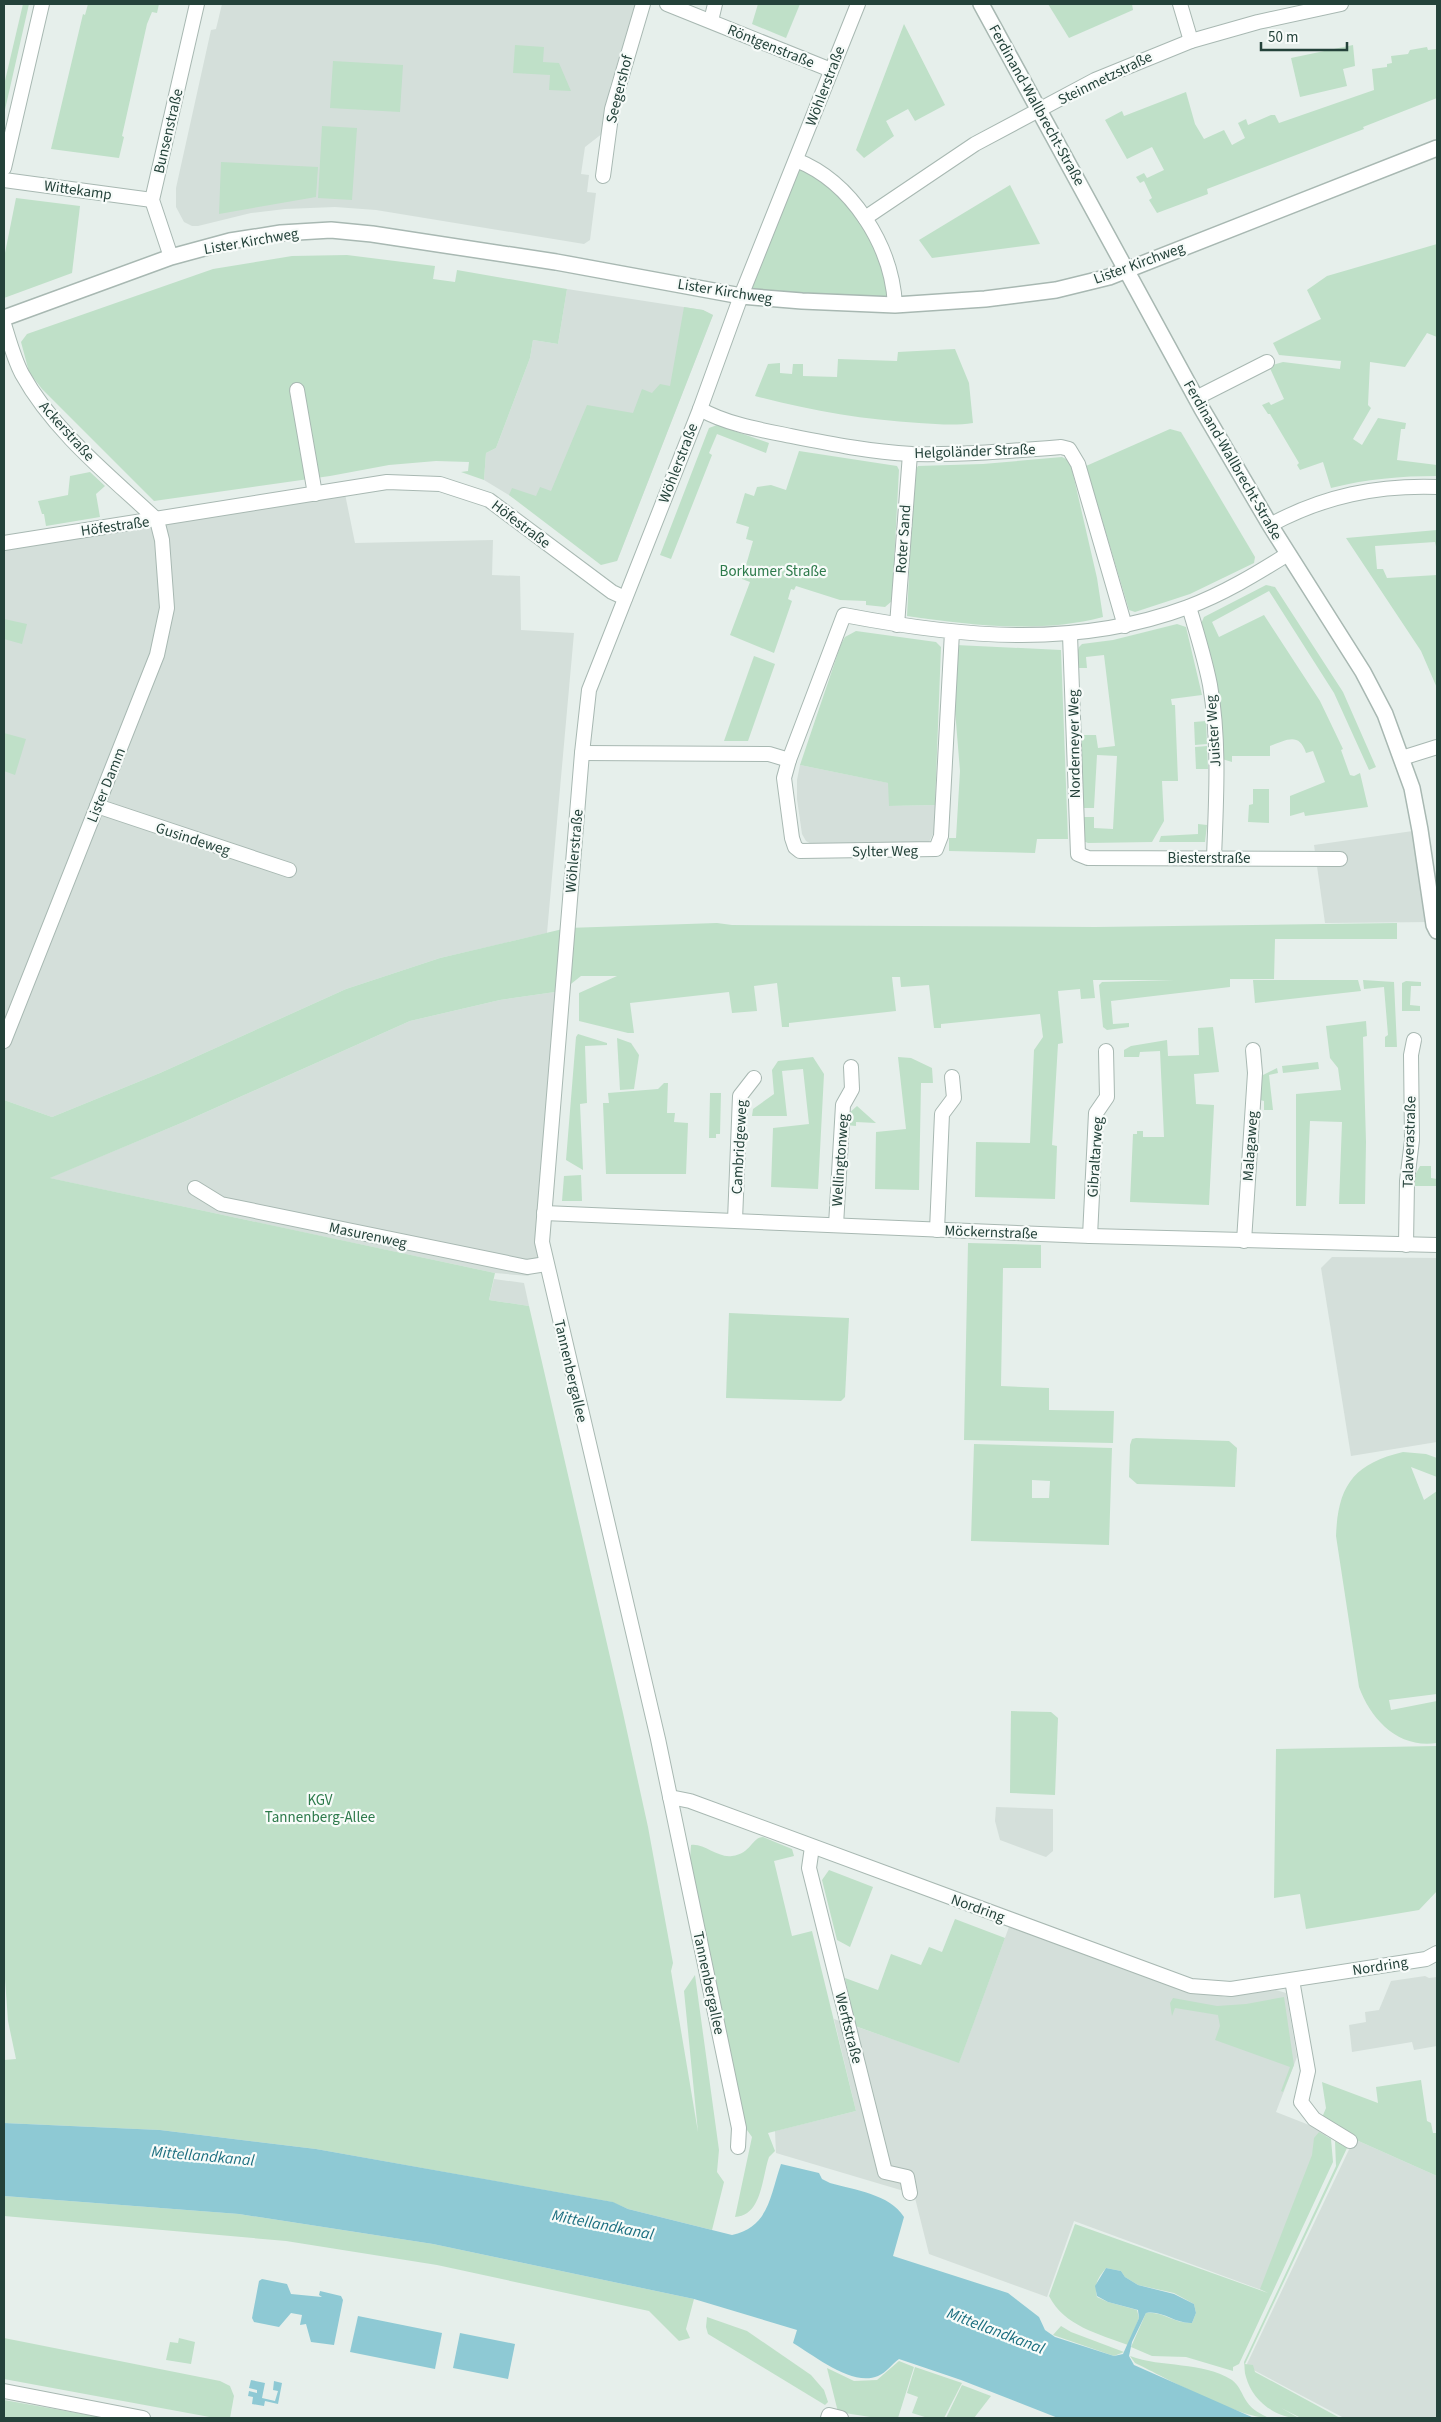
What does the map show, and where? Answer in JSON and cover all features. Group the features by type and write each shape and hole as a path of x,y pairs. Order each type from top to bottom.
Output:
{"street":[{"path":"4,168 42,4"},
{"name":"Bunsenstraße","path":"152,200 197,4"},
{"name":"Seegershof","path":"604,176 613,104 643,4"},
{"name":"Röntgenstraße","path":"667,4 831,70"},
{"name":"Röntgenstraße","path":"710,21 715,4"},
{"name":"Wöhlerstraße","path":"567,939 589,690 700,408 741,296 858,4"},
{"name":"Ferdinand-Wallbrecht-Straße","path":"981,4 1196,398 1288,554 1363,672 1385,714 1412,788 1434,925 1437,931"},
{"path":"1180,4 1192,40"},
{"name":"Steinmetzstraße","path":"865,218 975,144 1095,80 1192,40 1322,5 1342,4"},
{"name":"Lister Kirchweg","path":"4,318 171,257 230,241 281,233 331,230 372,234 537,259 741,296 895,305 985,300 1056,290 1109,277 1437,148"},
{"path":"796,160 830,179 865,218 889,269 895,305"},
{"name":"Wittekamp","path":"4,180 152,200"},
{"path":"152,200 171,257"},
{"name":"Ackerstraße","path":"4,324 21,372 34,394 64,430 157,520"},
{"path":"1196,398 1267,362"},
{"path":"297,390 315,494"},
{"name":"Helgoländer Straße","path":"700,408 724,419 776,434 842,446 910,454 961,454 1061,447 1069,449 1078,464 1124,626"},
{"name":"Roter Sand","path":"897,625 910,454"},
{"name":"Höfestraße","path":"4,543 387,482 440,484 489,500 612,592 625,598"},
{"path":"1270,524 1330,498 1364,490 1401,486 1437,487"},
{"name":"Lister Damm","path":"4,1041 157,655 167,608 162,540 157,520"},
{"path":"582,753 769,754 788,760 844,615 897,625 952,632 1011,635 1070,634 1124,626 1188,607 1238,583 1288,554"},
{"name":"Juister Weg","path":"1188,607 1204,660 1215,721 1214,858"},
{"name":"Sylter Weg","path":"788,760 784,778 792,838 795,847 800,851 936,849 941,836 952,632"},
{"name":"Norderneyer Weg","path":"1070,634 1078,854"},
{"path":"1402,758 1437,747"},
{"name":"Gusindeweg","path":"98,806 289,870"},
{"name":"Biesterstraße","path":"1078,854 1088,858 1340,859"},
{"name":"Tannenbergallee","path":"567,939 542,1242 675,1820 739,2128 738,2147"},
{"name":"Talaverastraße","path":"1406,1245 1407,1181 1412,1140 1411,1055 1414,1040"},
{"name":"Malagaweg","path":"1244,1241 1254,1073 1253,1050"},
{"name":"Gibraltarweg","path":"1090,1236 1096,1113 1107,1097 1106,1051"},
{"name":"Wellingtonweg","path":"836,1224 844,1105 852,1089 852,1067"},
{"path":"937,1230 942,1114 954,1098 952,1077"},
{"name":"Cambridgeweg","path":"735,1220 740,1096 754,1078"},
{"name":"Masurenweg","path":"195,1188 221,1204 527,1267 546,1264"},
{"name":"Möckernstraße","path":"544,1213 1090,1236 1437,1245"},
{"name":"Nordring","path":"670,1797 690,1801 1191,1986 1231,1989 1426,1959 1437,1952"},
{"name":"Werftstraße","path":"812,1847 809,1868 885,2172 907,2177 910,2193"},
{"path":"1292,1980 1308,2071 1300,2102 1314,2120 1350,2142"},
{"path":"4,2391 143,2418"}],"shaded area":[{"path":"222,4 636,4 610,87 603,133 585,147 581,174 589,175 587,192 596,193 590,240 584,244 376,210 335,207 285,209 251,213 198,226 192,226 184,222 176,207 176,188 211,30 216,29"},
{"path":"567,289 703,310 713,315 617,561 484,480 486,453 496,448 530,358 533,340 558,344"},
{"path":"344,489 355,543 493,540 492,575 520,576 521,630 574,633 547,933 440,958 346,989 160,1073 52,1117 4,1100 4,543"},
{"path":"800,765 889,783 889,806 935,805 934,832 929,842 922,845 813,845 806,841 802,834 797,799 797,780"},
{"path":"1420,830 1433,922 1325,923 1314,845"},
{"path":"562,991 546,1264 528,1276 495,1273 49,1178 186,1121 410,1021 500,1000"},
{"path":"1332,1257 1437,1258 1437,1442 1351,1456 1321,1268"},
{"path":"494,1279 524,1283 529,1306 489,1300"},
{"path":"996,1807 1053,1809 1053,1851 1046,1857 1000,1840 995,1821"},
{"path":"1009,1927 1176,1985 1225,1997 1276,1990 1286,1993 1297,2057 1276,2112 1327,2132 1267,2292 1074,2221 1047,2297 929,2254 914,2194 776,2153 775,2131 856,2111 834,2019 959,2062"},
{"path":"1425,1976 1429,1978 1437,1977 1437,2046 1414,2050 1412,2042 1352,2052 1349,2025 1366,2022 1365,2012 1379,2010 1391,1981"},
{"path":"1354,2139 1437,2176 1437,2418 1344,2418 1246,2366"}],"green space":[{"path":"23,4 29,4 4,114 4,85"},
{"path":"88,4 159,4 157,13 152,12 147,24 122,136 124,137 119,158 51,149 83,14 85,15"},
{"path":"758,4 800,4 786,38 752,24"},
{"path":"1048,4 1132,4 1133,10 1069,38"},
{"path":"904,24 945,105 915,121 908,109 886,121 894,136 864,158 856,150"},
{"path":"515,45 544,47 543,62 559,63 571,91 549,90 550,75 513,73"},
{"path":"1353,45 1355,66 1343,69 1347,86 1300,97 1291,58"},
{"path":"1427,47 1428,50 1436,49 1437,51 1437,98 1363,127 1364,129 1207,189 1208,194 1157,213 1149,200 1152,198 1144,181 1140,183 1136,177 1144,173 1147,178 1164,170 1152,147 1127,159 1105,120 1122,111 1124,116 1186,92 1195,124 1204,139 1224,130 1232,145 1245,138 1238,123 1246,119 1248,125 1275,115 1279,123 1374,90 1372,69 1387,67 1387,64 1392,63 1391,56 1408,54 1410,50"},
{"path":"333,61 403,65 400,112 330,108"},
{"path":"322,126 357,128 352,200 318,198"},
{"path":"796,160 865,218 895,305 741,296"},
{"path":"221,162 318,167 316,197 219,214"},
{"path":"1010,185 1040,244 932,258 919,240"},
{"path":"16,198 80,206 72,273 4,298 4,258"},
{"path":"1437,244 1437,337 1427,333 1405,367 1370,362 1368,405 1371,408 1353,439 1362,445 1378,418 1406,423 1405,429 1401,429 1397,460 1437,465 1437,476 1357,482 1331,488 1323,462 1300,470 1297,465 1299,463 1270,414 1262,405 1269,402 1271,405 1284,399 1269,366 1283,362 1340,369 1341,361 1279,355 1273,343 1321,319 1307,290 1327,276"},
{"path":"347,255 435,266 433,279 455,282 457,270 567,289 558,344 533,340 530,358 496,448 486,453 484,480 461,472 468,471 469,462 436,461 389,465 330,476 154,501 42,389 29,372 21,342 27,334 213,269 292,256"},
{"path":"684,307 703,310 713,315 617,561 601,565 509,495 512,488 536,496 540,487 551,491 587,405 633,413 642,389 652,393 660,384 670,386"},
{"path":"955,349 969,383 973,423 898,422 857,417 795,406 755,396 768,364 780,363 780,373 792,374 793,364 803,364 803,376 837,377 838,359 897,361 898,352"},
{"path":"717,425 769,443 766,453 717,434 709,453 712,455 671,559 660,555 709,428"},
{"path":"1170,429 1181,432 1255,557 1254,563 1190,594 1135,612 1129,610 1086,466"},
{"name":"Borkumer Straße","path":"799,451 897,466 899,470 892,601 885,607 866,605 866,601 840,600 796,586 794,590 791,589 788,599 792,601 774,653 730,635 750,582 742,579 753,541 746,539 749,527 736,523 745,493 754,496 757,487 771,485 786,490"},
{"path":"1062,457 1070,461 1097,578 1103,617 1079,622 1030,627 980,625 907,616 914,473 918,466 983,464"},
{"path":"90,472 105,486 96,494 100,517 46,526 44,514 42,514 38,501 68,495 70,476"},
{"path":"1437,530 1437,551 1435,542 1375,546 1377,569 1383,569 1387,578 1437,575 1437,688 1421,651 1346,538"},
{"path":"1266,585 1275,587 1343,692 1376,767 1369,770 1334,693 1269,591 1212,622 1219,637 1264,615 1320,701 1343,749 1341,750 1350,775 1354,776 1360,773 1368,807 1305,816 1304,812 1290,816 1290,796 1325,782 1313,751 1306,753 1300,742 1296,740 1287,740 1270,746 1270,756 1232,756 1232,762 1222,759 1200,626 1204,617"},
{"path":"4,619 27,624 22,644 4,639"},
{"path":"1177,624 1186,627 1202,695 1171,699 1172,705 1175,705 1178,781 1162,781 1164,821 1152,842 1088,843 1083,841 1083,817 1094,817 1094,828 1113,829 1117,756 1097,755 1094,808 1082,808 1081,735 1096,735 1098,748 1115,746 1104,655 1086,657 1087,668 1079,668 1077,654 1079,647 1082,644 1113,640"},
{"path":"856,631 936,642 941,647 935,805 889,806 888,783 800,765 841,644 845,637"},
{"path":"956,645 1061,650 1068,839 1037,839 1035,853 949,851 949,838 956,838 960,771 954,698"},
{"path":"754,656 775,664 748,741 724,741"},
{"path":"1206,721 1207,744 1195,745 1194,722"},
{"path":"4,733 26,739 15,775 4,771"},
{"path":"1207,746 1208,769 1196,769 1195,747"},
{"path":"1253,789 1269,789 1269,823 1248,822 1249,805 1253,804"},
{"path":"1198,824 1207,825 1205,842 1159,842 1161,836 1198,834"},
{"name":"KGV Tannenberg-Allee","path":"717,923 732,925 1095,927 1397,923 1397,939 1275,939 1274,979 1230,979 1230,987 1111,1001 1113,1024 1129,1023 1129,1027 1107,1030 1103,1027 1099,985 1102,982 1174,980 1093,980 1095,998 1081,999 1080,989 1058,991 1063,1043 1058,1044 1052,1145 1057,1146 1055,1199 975,1197 976,1142 1030,1143 1034,1050 1043,1037 1040,1014 941,1024 941,1028 934,1028 929,985 901,987 900,977 892,977 896,1011 789,1023 789,1027 782,1027 777,983 754,986 757,1011 732,1013 729,992 630,1003 634,1033 628,1033 579,1021 579,993 617,976 581,976 562,991 500,1000 410,1021 186,1121 50,1178 495,1273 489,1300 529,1306 648,1827 673,1963 671,1971 698,2132 684,1991 695,1975 719,2150 717,2172 724,2182 712,2230 628,2209 612,2202 316,2149 160,2130 4,2123 4,2060 16,2059 8,2021 4,1965 4,1100 52,1117 160,1073 346,989 440,958 567,928"},
{"path":"1253,980 1358,980 1361,991 1255,1003"},
{"path":"1363,980 1394,982 1397,1047 1385,1047 1385,1037 1388,1035 1384,987 1364,989"},
{"path":"1406,981 1421,982 1421,986 1411,986 1410,1005 1420,1006 1420,1011 1402,1011 1402,983"},
{"path":"1366,1021 1367,1036 1363,1037 1366,1142 1365,1204 1339,1204 1342,1122 1310,1121 1306,1206 1296,1206 1296,1094 1341,1090 1338,1068 1330,1058 1326,1026"},
{"path":"1213,1027 1219,1072 1194,1074 1196,1104 1214,1105 1209,1205 1130,1202 1133,1134 1137,1134 1137,1131 1143,1131 1143,1137 1164,1137 1160,1051 1140,1052 1139,1057 1124,1057 1124,1050 1131,1046 1167,1040 1168,1056 1199,1055 1198,1028"},
{"path":"578,1034 607,1043 607,1045 585,1046 587,1103 580,1104 583,1170 566,1160 576,1037"},
{"path":"617,1038 631,1043 639,1055 634,1089 620,1090"},
{"path":"813,1057 824,1074 818,1189 771,1187 773,1128 809,1124 803,1069 782,1071 787,1116 752,1116 753,1109 774,1094 772,1070 778,1061"},
{"path":"898,1057 911,1058 932,1068 933,1083 921,1083 919,1190 875,1189 876,1132 906,1129"},
{"path":"1318,1062 1319,1069 1283,1073 1282,1066"},
{"path":"1277,1068 1278,1073 1269,1075 1273,1110 1264,1110 1264,1101 1260,1100 1261,1076"},
{"path":"664,1083 668,1083 667,1113 675,1113 674,1122 688,1123 686,1174 606,1174 603,1103 609,1103 608,1093 658,1089"},
{"path":"710,1093 721,1093 720,1134 716,1134 716,1138 709,1138"},
{"path":"857,1106 876,1123 856,1122 856,1126 846,1125 848,1114"},
{"path":"1420,1166 1431,1166 1431,1178 1437,1179 1437,1186 1414,1186 1414,1177"},
{"path":"581,1175 582,1201 562,1201 564,1176"},
{"path":"968,1243 1041,1245 1041,1268 1003,1268 1001,1386 1049,1388 1049,1410 1114,1411 1113,1443 964,1440"},
{"path":"729,1313 849,1318 845,1397 841,1401 726,1398"},
{"path":"1132,1439 1229,1441 1237,1448 1235,1487 1137,1484 1129,1477 1130,1445"},
{"path":"974,1444 1112,1448 1109,1545 971,1541","holes":["1032,1480 1050,1481 1049,1498 1032,1498"]},
{"path":"1403,1452 1426,1454 1437,1458 1437,1477 1411,1467 1424,1500 1437,1491 1437,1694 1389,1700 1391,1710 1437,1701 1437,1743 1423,1744 1399,1737 1379,1721 1364,1699 1359,1687 1336,1536 1340,1503 1352,1480 1360,1471 1372,1463"},
{"path":"1011,1711 1051,1712 1058,1718 1055,1795 1010,1793"},
{"path":"1437,1746 1437,1891 1419,1910 1306,1929 1300,1894 1274,1898 1276,1749"},
{"path":"763,1837 792,1849 794,1856 774,1861 792,1936 812,1931 856,2111 768,2133 775,2151 769,2157 760,2194 751,2210 744,2215 735,2217 752,2137 747,2130 743,2130 690,1860 691,1845 701,1846 721,1855 732,1856 743,1852 756,1840"},
{"path":"829,1870 873,1887 850,1947 837,1940 822,1880"},
{"path":"955,1919 1005,1938 959,2063 855,2026 845,1978 878,1990 891,1954 921,1965 929,1947 942,1952"},
{"path":"1284,1997 1294,2065 1283,2092 1281,2091 1290,2067 1215,2040 1220,2026 1218,2015 1175,2008 1172,2016 1170,2003 1173,1998 1217,2006 1246,2004"},
{"path":"1421,2080 1427,2121 1431,2123 1433,2133 1437,2133 1437,2176 1354,2139 1321,2120 1326,2108 1322,2082 1378,2103 1376,2087"},
{"path":"1319,2132 1331,2139 1333,2162 1239,2364 1233,2367 1233,2371 1186,2357 1152,2356 1131,2347 1146,2313 1158,2314 1180,2322 1192,2323 1196,2313 1194,2304 1174,2293 1138,2285 1125,2277 1121,2271 1106,2268 1097,2281 1096,2292 1097,2297 1108,2302 1137,2310 1139,2318 1128,2345 1094,2333 1073,2322 1064,2315 1049,2296 1075,2224 1268,2293 1260,2289 1312,2155 1314,2138"},
{"path":"1335,2141 1347,2148 1245,2364 1253,2365 1255,2372 1340,2418 1301,2418 1281,2408 1299,2418 1290,2417 1273,2411 1253,2393 1245,2375 1244,2362 1336,2166"},
{"path":"4,2196 239,2214 433,2244 694,2299 686,2329 690,2338 679,2341 649,2311 437,2265 286,2241 4,2216"},
{"path":"707,2317 747,2331 811,2375 824,2390 828,2402 825,2405 708,2334 706,2327"},
{"path":"1061,2326 1071,2332 1124,2352 1114,2356 1053,2335"},
{"path":"4,2338 220,2381 230,2386 234,2396 230,2418 215,2418 4,2379"},
{"path":"179,2338 195,2342 191,2364 166,2360 170,2342 178,2343"},
{"path":"1130,2356 1142,2360 1195,2367 1220,2374 1235,2382 1251,2407 1269,2418 1240,2412 1222,2405 1135,2363"},
{"path":"899,2361 914,2367 898,2418 877,2418 838,2412 827,2368 854,2381 877,2380"},
{"path":"915,2367 962,2383 944,2418 928,2418 912,2413 918,2397 907,2393"},
{"path":"962,2385 991,2396 974,2418 946,2418"},
{"path":"4,2400 105,2418 4,2418"}],"water":[{"name":"Mittellandkanal","path":"4,2123 160,2130 316,2149 613,2202 628,2209 732,2235 754,2225 761,2217 770,2198 781,2164 819,2173 822,2179 830,2183 871,2194 890,2203 904,2217 893,2256 1008,2293 1039,2317 1045,2330 1055,2337 1114,2356 1123,2354 1139,2318 1138,2310 1108,2302 1097,2296 1095,2286 1106,2268 1121,2271 1125,2277 1138,2285 1174,2294 1194,2304 1196,2313 1192,2323 1186,2323 1158,2313 1146,2313 1132,2342 1129,2356 1134,2365 1254,2418 1058,2418 961,2380 899,2359 878,2376 868,2378 845,2374 793,2343 797,2330 694,2299 433,2244 239,2214 4,2196"},
{"path":"262,2279 287,2284 291,2294 322,2297 319,2295 320,2291 341,2296 343,2300 334,2345 311,2342 306,2324 300,2325 302,2315 291,2313 279,2327 254,2322 252,2318 259,2281"},
{"path":"358,2316 442,2333 435,2369 350,2352"},
{"path":"460,2333 515,2344 508,2379 453,2368"},
{"path":"251,2380 265,2383 262,2398 275,2401 278,2391 273,2390 274,2381 282,2383 278,2404 265,2401 264,2406 252,2404 253,2397 248,2396 249,2391 257,2393 257,2390 249,2388"}]}
